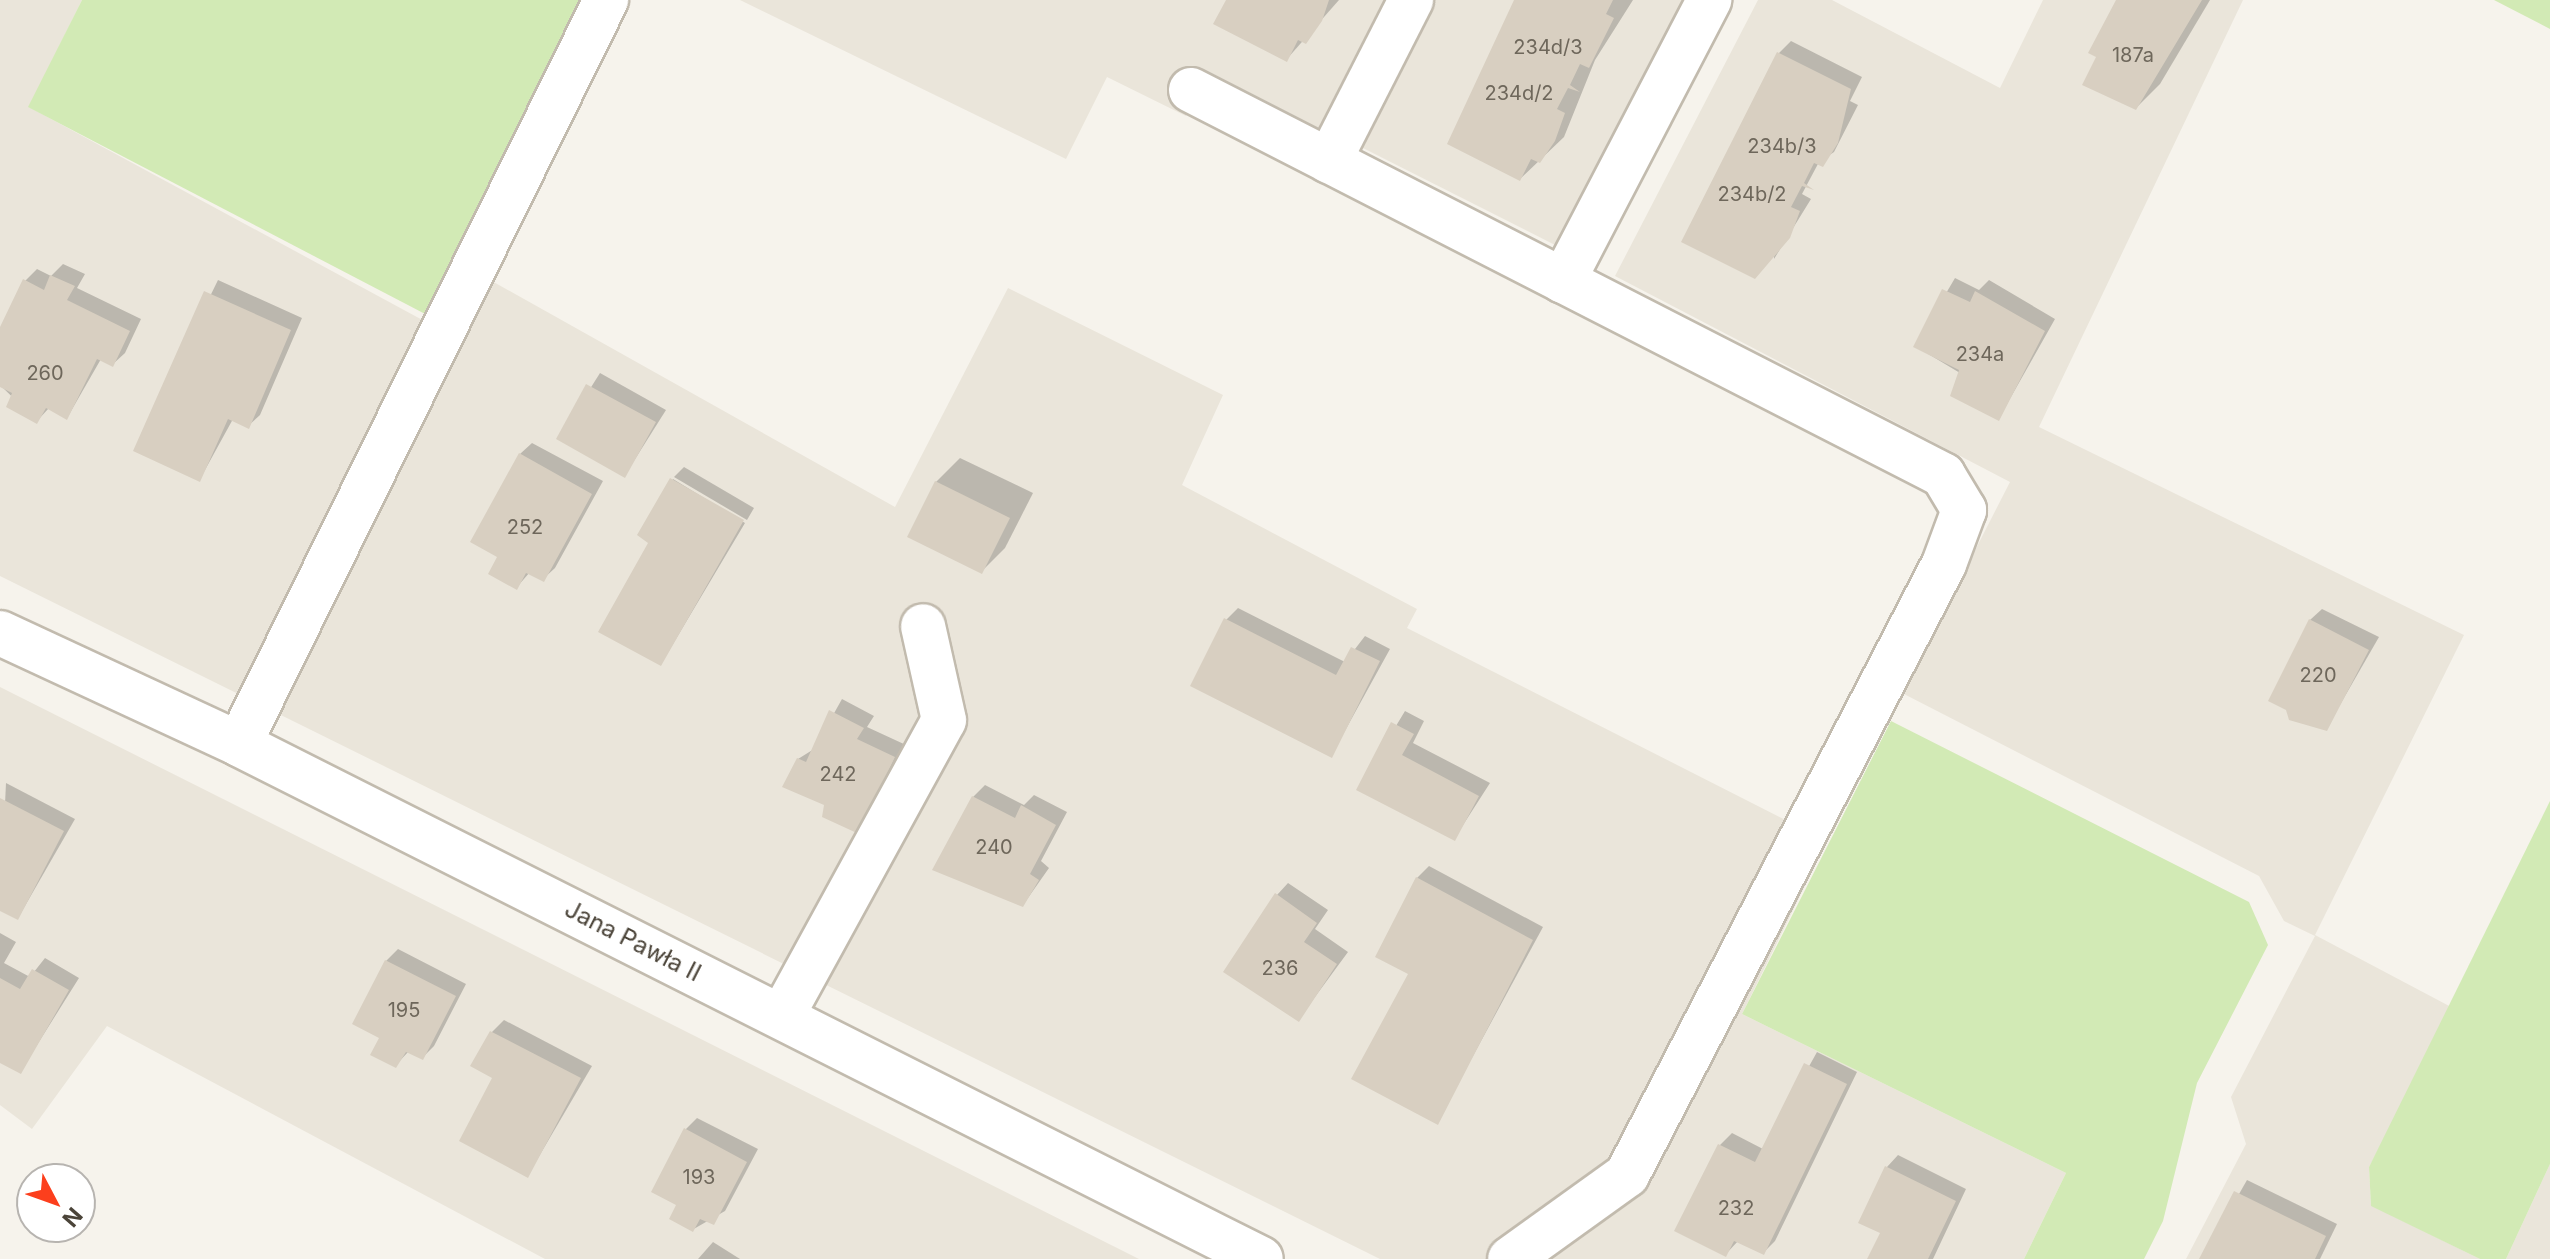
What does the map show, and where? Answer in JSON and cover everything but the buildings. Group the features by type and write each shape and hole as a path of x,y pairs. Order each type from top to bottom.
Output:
{"street":[{"path":"239,744 606,0"},
{"path":"1329,161 1411,0"},
{"path":"1563,281 1709,0"},
{"path":"1191,90 1943,475 1964,510 1944,564 1627,1175 1510,1259"},
{"path":"782,1016 944,720 923,626"},
{"name":"Jana Pawła II","path":"0,633 239,744 1261,1259"}],"shaded area":[{"path":"0,0 82,0 29,107 452,336 483,276 895,507 1008,288 1223,395 1182,485 1417,609 1407,628 1827,841 1742,1014 2066,1173 2024,1259 1380,1259 0,576"},
{"path":"740,0 1385,0 1320,129 1209,72 1186,116 1107,77 1066,159"},
{"path":"1431,0 1683,0 1557,246 1357,145"},
{"path":"1758,0 1832,0 2000,88 2043,0 2243,0 2039,427 2464,635 2315,935 2453,1008 2369,1167 2371,1205 2480,1259 2186,1259 2246,1144 2231,1097 2315,936 2284,921 2259,876 1902,693 2010,482 1615,276"},
{"path":"0,687 1139,1259 545,1259 107,1026 32,1129 0,1105"},
{"path":"2550,1164 2550,1259 2506,1259"}],"green space":[{"path":"82,0 583,0 429,316 28,107"},
{"path":"2494,0 2550,0 2550,29"},
{"path":"1891,721 2249,902 2268,945 2197,1083 2163,1221 2144,1259 2024,1259 2066,1173 1742,1014"},
{"path":"2550,801 2550,1164 2506,1259 2480,1259 2371,1206 2369,1167"}]}
